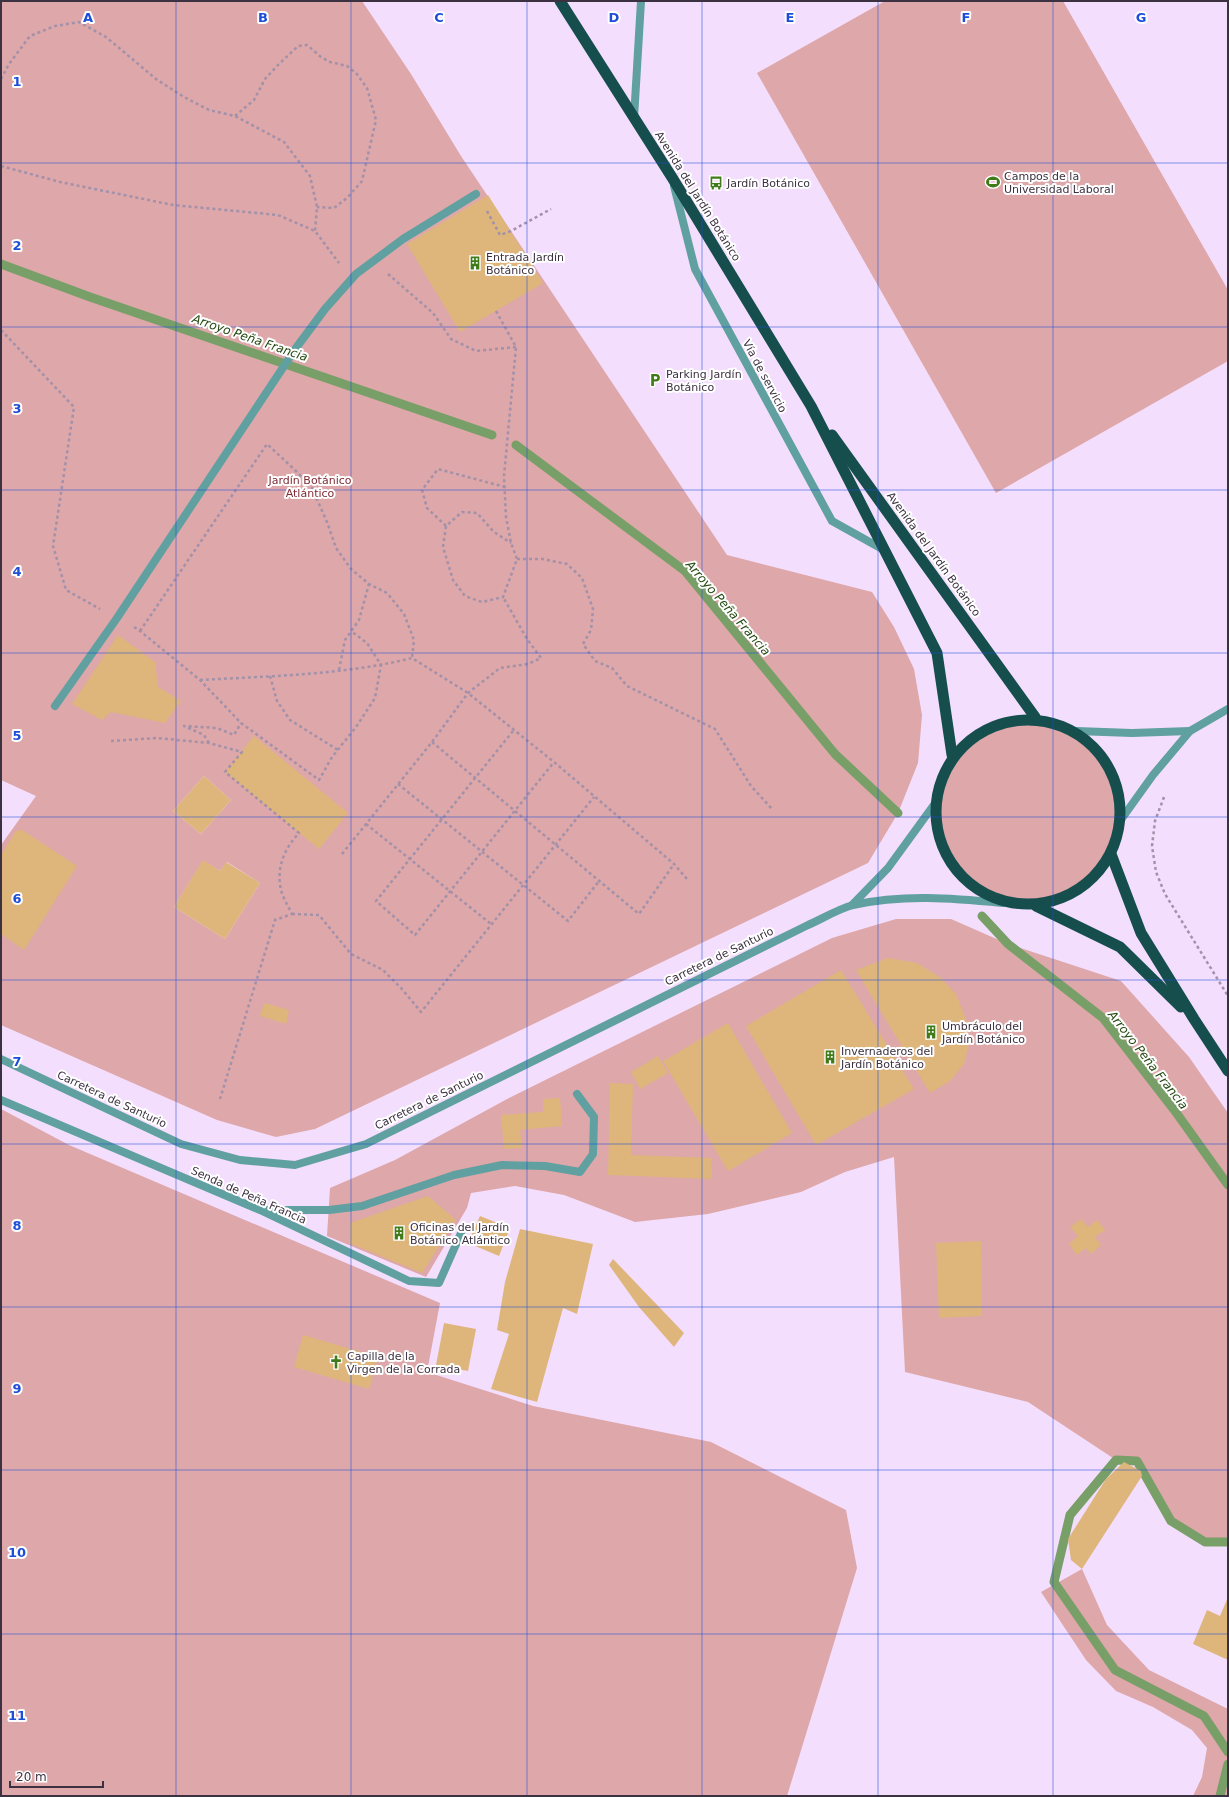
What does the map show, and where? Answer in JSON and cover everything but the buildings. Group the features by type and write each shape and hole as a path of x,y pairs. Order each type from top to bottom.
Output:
{"highway":[{"name":"Avenida del Jardín Botánico","path":"560,1 673,179 811,406 1034,717"},
{"name":"Avenida del Jardín Botánico","path":"811,406 936,653 952,755"},
{"path":"1036,906 1067,898 1093,880 1111,854 1120,821 1118,793 1110,768 1095,747 1076,731 1054,721 1034,717 992,727 952,755 936,802 938,833 949,861 972,887 1002,902 1036,906 1120,947 1194,1019"},
{"path":"1111,854 1141,933 1228,1071"}],"street":[{"path":"634,119 642,1"},
{"name":"Vía de servicio","path":"673,179 695,269 832,521 884,550"},
{"path":"55,706 117,618 296,348 325,309 356,274 403,239 476,194"},
{"path":"1120,821 1153,775 1190,731 1228,709"},
{"path":"1076,731 1132,733 1190,731"},
{"name":"Carretera de Santurio","path":"852,905 888,868 936,802"},
{"name":"Carretera de Santurio","path":"1,1059 181,1144 240,1160 295,1165 366,1144 786,935 852,905 914,897 945,897 1002,902"},
{"path":"260,1210 328,1210 362,1206 454,1175 502,1165 545,1166 580,1172 593,1154 594,1117 577,1094"},
{"name":"Senda de Peña Francia","path":"1,1100 260,1210 408,1281 439,1283 461,1233"}],"path":[{"path":"1,79 9,64 30,36 55,26 79,22 106,37 156,79 184,97 209,110 235,116 284,142 310,176 317,207 315,231"},
{"path":"235,116 254,100 265,79 298,46 307,45 320,57 330,62 348,66 356,73 367,88 376,120 362,181 348,198 334,208 317,207"},
{"path":"1,166 60,182 173,205 278,216 315,231 331,251 350,281"},
{"path":"476,194 500,234 511,231 551,208"},
{"path":"372,262 397,280 433,313 451,339 476,351 516,347"},
{"path":"342,854 432,742 468,693 500,668 528,664 541,658 527,639 504,597 517,558 511,543 506,517 505,488 505,460 516,347 496,311"},
{"path":"1,330 74,407 53,546 66,590 140,631 200,680 241,723 320,780 332,757 356,727 375,698 381,665 367,643 351,631"},
{"path":"140,631 267,444 312,488 327,522 336,548 351,569 369,584 387,593 404,614 414,640 412,658"},
{"path":"446,526 427,508 422,490 438,469 505,488"},
{"path":"504,597 482,602 465,596 453,580 443,547 446,526 462,512 477,513 494,532 511,543"},
{"path":"517,558 543,559 567,564 582,578 593,609 590,630 583,644 595,660 612,668 627,686 715,729 750,786 772,809"},
{"path":"340,670 345,640 358,620 369,584"},
{"path":"200,680 340,670 381,665 412,658 468,693 513,731 554,762 674,864 687,879"},
{"path":"270,676 277,701 290,720 338,750"},
{"path":"209,743 204,735 184,726 216,728 234,735 241,723"},
{"path":"513,731 376,901 415,935 554,762"},
{"path":"112,741 157,738 209,743 242,752 225,772 299,833 289,844 280,864 281,891 292,914"},
{"path":"432,742 640,914 674,864"},
{"path":"398,784 568,921 599,880"},
{"path":"1166,793 1156,822 1152,846 1156,872 1165,894 1228,996"},
{"path":"220,1099 275,920 292,914 319,915 351,954 383,970 401,988 420,1012 594,797"},
{"path":"366,824 491,924"}],"green space":[{"name":"Jardín Botánico Atlántico","path":"1,1 362,1 411,74 461,156 727,555 872,592 894,627 914,669 922,715 918,763 898,813 868,863 315,1129 276,1137 217,1120 1,1025 1,845 36,796 1,780","holes":["204,776 231,800 201,834 173,811","203,861 220,871 227,862 260,883 225,939 174,907"]},
{"name":"Campos de la Universidad Laboral","path":"885,1 1063,1 1228,290 1228,361 996,493 757,73"},
{"path":"1019,720 1037,720 1055,723 1072,730 1087,740 1100,753 1110,768 1117,785 1120,812 1117,839 1110,856 1100,871 1087,884 1072,894 1055,901 1037,904 1019,904 1001,901 984,894 969,884 956,871 946,856 939,839 936,821 936,803 939,785 946,768 956,753 969,740 984,730 1001,723"},
{"path":"896,919 951,919 1008,944 1121,981 1189,1057 1228,1113 1228,1542 1205,1542 1171,1521 1137,1461 1116,1460 1028,1402 905,1372 894,1157 845,1172 801,1192 708,1214 635,1222 564,1195 515,1186 471,1193 467,1208 426,1277 327,1236 330,1188 395,1160 509,1098 832,938"},
{"path":"1,1109 69,1145 440,1303 427,1372 533,1406 711,1442 846,1510 857,1568 787,1796 1,1796"},
{"path":"1082,1569 1107,1625 1149,1670 1228,1709 1228,1796 1193,1796 1202,1777 1207,1748 1192,1730 1153,1707 1116,1691 1086,1660 1041,1592"}],"waterway":[{"name":"Arroyo Peña Francia","path":"1,264 90,297 492,435"},
{"name":"Arroyo Peña Francia","path":"516,445 685,571 835,754 898,813"},
{"name":"Arroyo Peña Francia","path":"982,916 1008,944 1103,1018 1175,1111 1228,1185"},
{"name":"Arroyo Peña Francia","path":"1228,1542 1205,1542 1171,1521 1137,1461 1116,1460 1070,1515 1054,1582 1115,1670 1204,1716 1228,1752"},
{"name":"Arroyo Peña Francia","path":"1220,1796 1228,1764"}],"place":[{"name":"Campos de la Universidad Laboral","path":"993,182"},
{"name":"Jardín Botánico","path":"716,183"},
{"name":"Entrada Jardín Botánico","path":"475,263"},
{"name":"Parking Jardín Botánico","path":"655,380"},
{"name":"Umbráculo del Jardín Botánico","path":"931,1032"},
{"name":"Invernaderos del Jardín Botánico","path":"830,1057"},
{"name":"Oficinas del Jardín Botánico Atlántico","path":"399,1233"},
{"name":"Capilla de la Virgen de la Corrada","path":"336,1362"}]}
